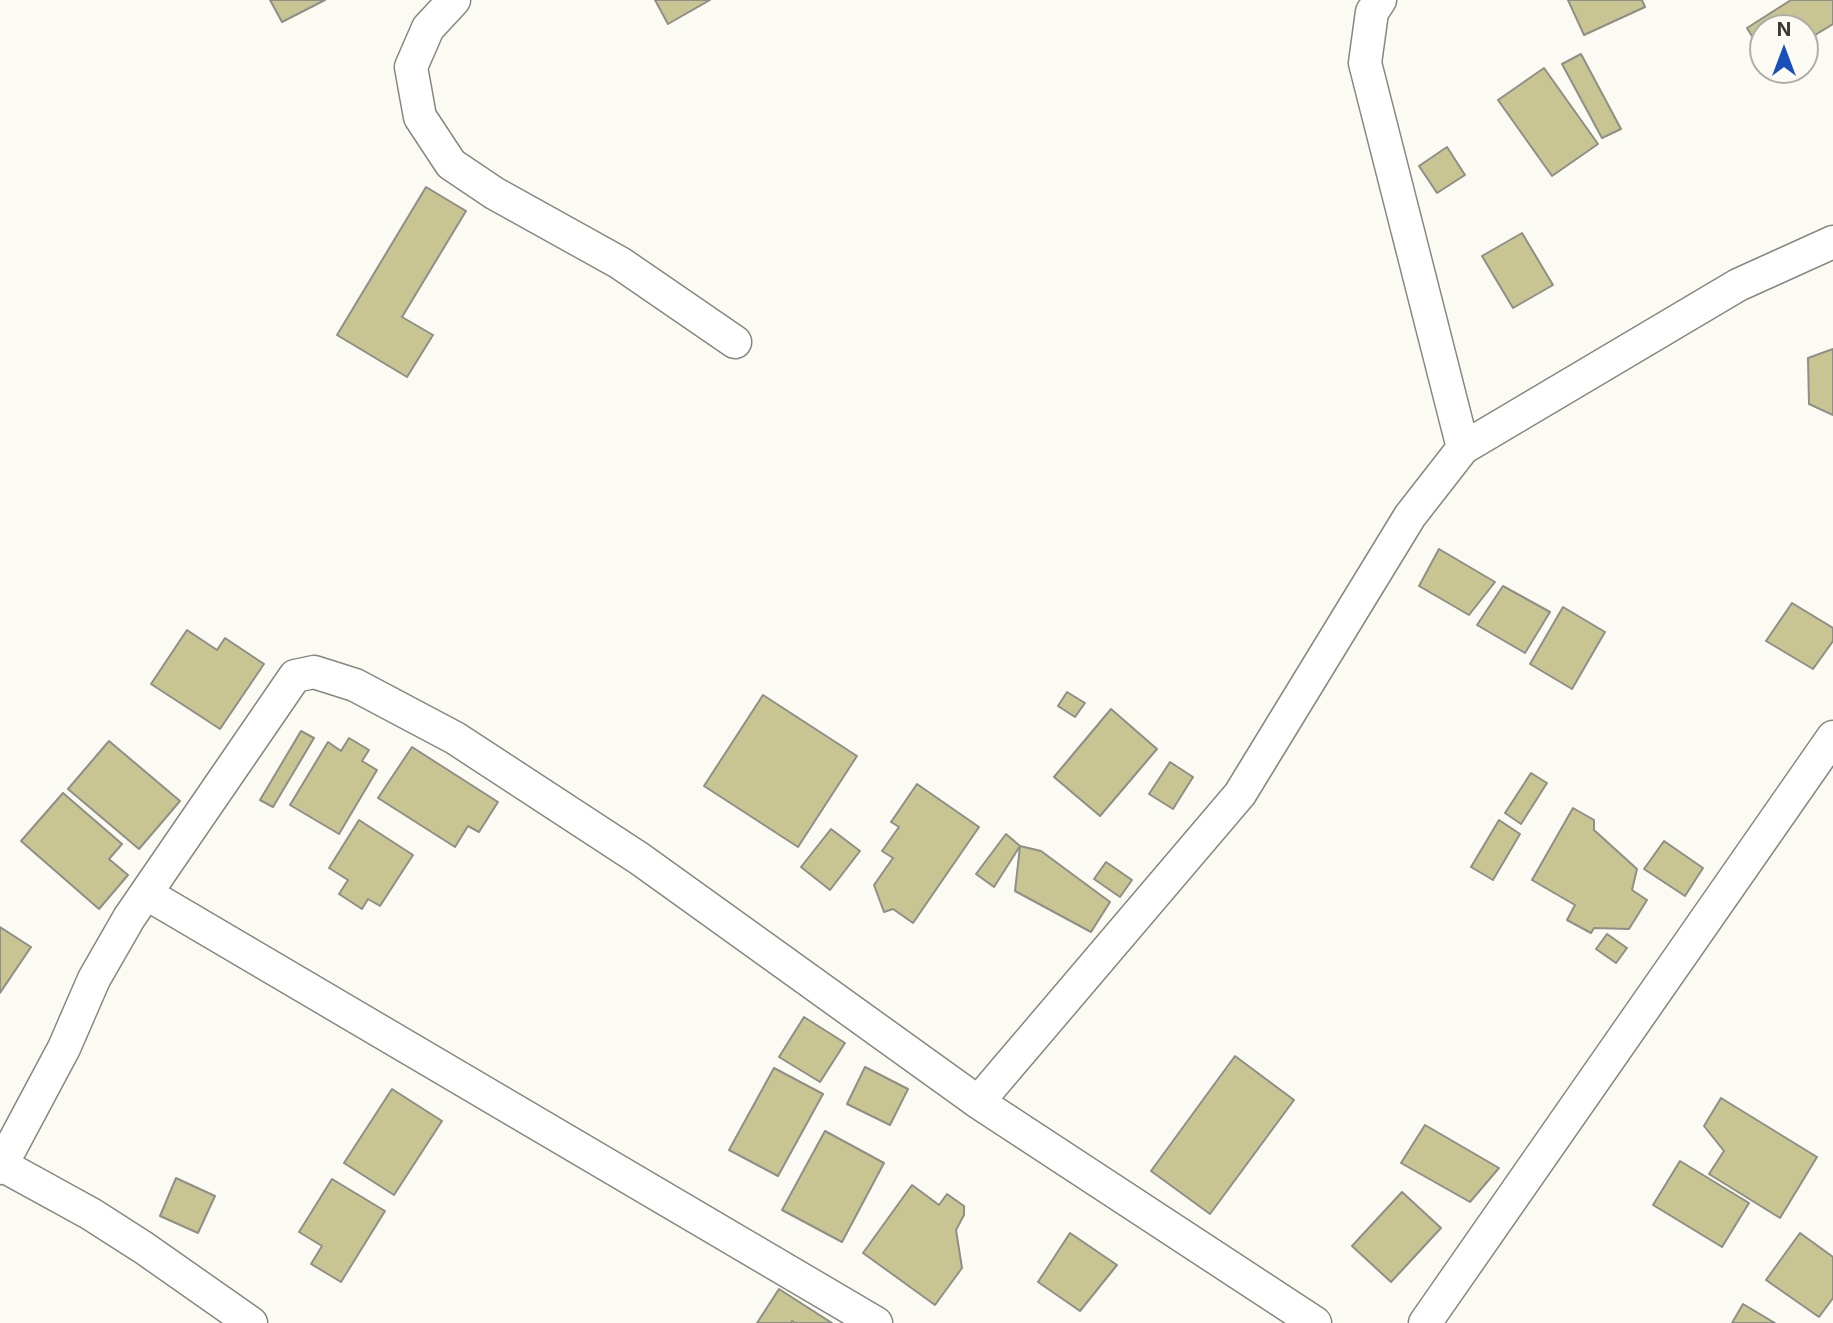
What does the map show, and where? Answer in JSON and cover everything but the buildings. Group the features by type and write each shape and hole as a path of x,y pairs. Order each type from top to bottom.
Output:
{"street":[{"path":"454,0 428,28 411,67 420,117 451,164 494,193 620,263 735,342"},
{"path":"1380,0 1372,12 1365,63 1463,448"},
{"path":"978,1102 1240,794 1410,516 1463,448 1738,285 1833,242"},
{"path":"251,1323 91,1214 1,1166 64,1048 93,979 129,918 295,676 314,671 355,685 455,738 640,859 978,1102 1315,1323"},
{"path":"1425,1323 1833,737"},
{"path":"147,894 876,1323"}]}
